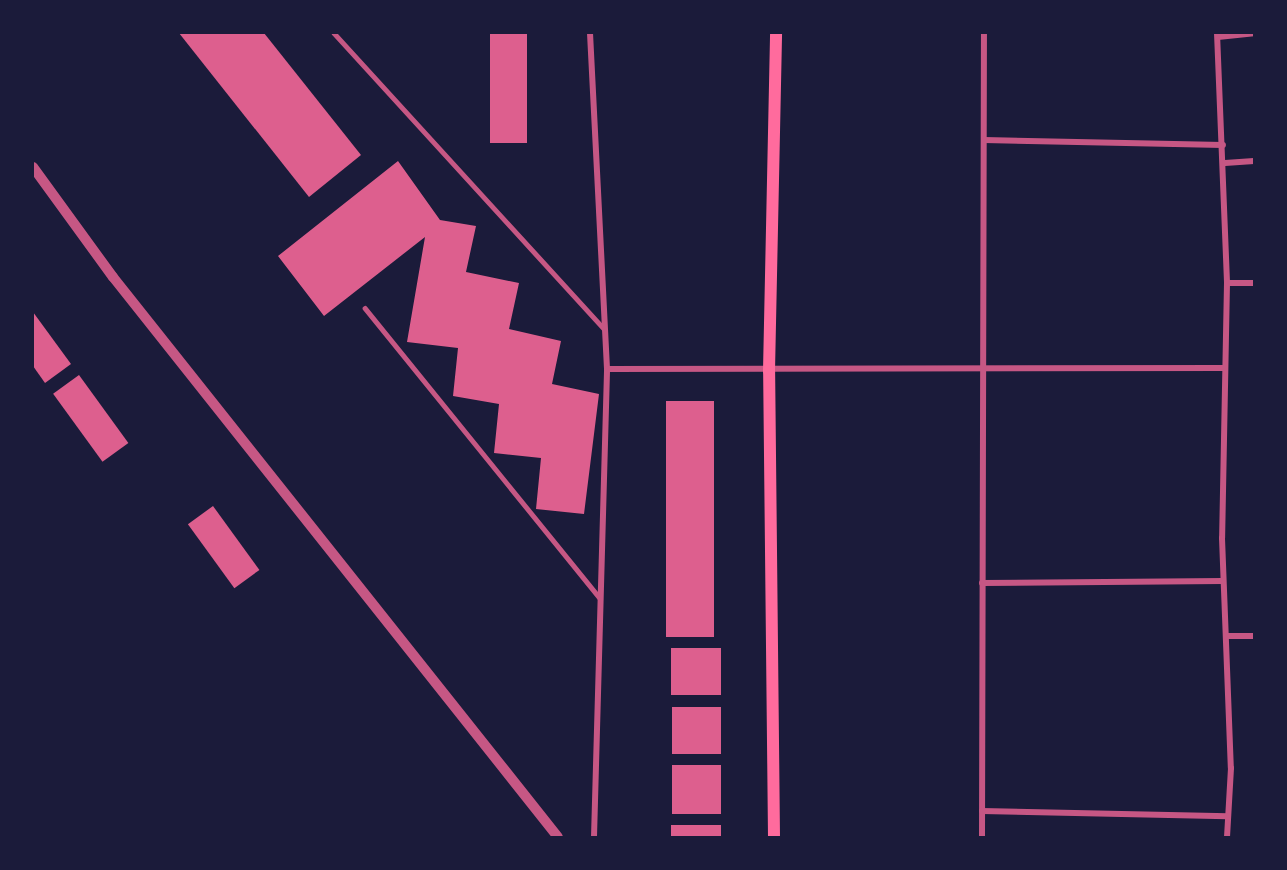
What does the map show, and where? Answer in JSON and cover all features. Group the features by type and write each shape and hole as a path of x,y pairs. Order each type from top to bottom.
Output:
{"main road":[{"path":"774,837 769,371 776,33"}],"street":[{"path":"590,33 607,369 594,837"},
{"path":"982,837 984,33"},
{"path":"1227,837 1231,768 1223,581 1227,283 1225,164 1217,35 1254,33"},
{"path":"984,140 1223,144"},
{"path":"1225,164 1254,161"},
{"path":"33,167 113,277 558,837"},
{"path":"1227,283 1254,283"},
{"path":"607,369 769,371 1225,368"},
{"path":"982,583 1223,581"},
{"path":"1226,636 1254,636"},
{"path":"982,811 1228,816"}],"lane":[{"path":"334,33 604,329"},
{"path":"365,308 600,598"}],"building":[{"path":"179,33 264,33 361,155 309,197"},
{"path":"490,33 527,33 527,143 490,143"},
{"path":"398,161 440,220 476,226 466,272 519,283 509,329 561,341 552,384 599,394 584,514 536,509 541,458 494,453 499,404 453,396 458,348 407,342 425,237 324,316 278,256"},
{"path":"33,312 71,364 45,383 33,366"},
{"path":"79,375 128,443 102,462 53,394"},
{"path":"666,401 714,401 714,637 666,637"},
{"path":"213,506 259,570 234,588 188,524"},
{"path":"671,648 721,648 721,695 671,695"},
{"path":"672,707 721,707 721,754 672,754"},
{"path":"672,765 721,765 721,814 672,814"},
{"path":"671,825 721,825 721,837 671,837"}]}
